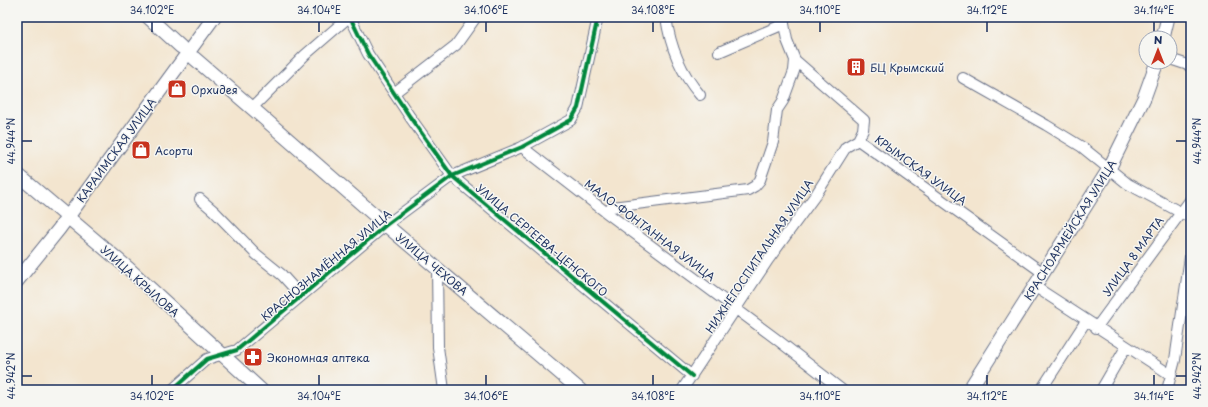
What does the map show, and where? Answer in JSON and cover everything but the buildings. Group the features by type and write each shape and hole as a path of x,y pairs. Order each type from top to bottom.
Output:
{"main road":[{"path":"148,17 181,47"},
{"name":"КАРАИМСКАЯ УЛИЦА","path":"17,281 214,17"},
{"path":"1165,30 1168,17"},
{"name":"УЛИЦА ЧЕХОВА","path":"194,58 386,225 580,390"},
{"name":"КРАСНОАРМЕЙСКАЯ УЛИЦА","path":"968,390 1042,272 1109,170 1144,98 1154,70"},
{"name":"УЛИЦА КРЫЛОВА","path":"17,174 129,269 221,355 261,390"}],"street":[{"name":"УЛИЦА СЕРГЕЕВА-ЦЕНСКОГО","path":"350,17 368,54 452,176 692,376"},
{"path":"252,108 305,55 350,17"},
{"path":"394,93 456,45 476,17"},
{"name":"КРАСНОЗНАМЁННАЯ УЛИЦА","path":"172,390 208,359 237,350 386,225 452,176 522,147 571,120 578,108 598,17"},
{"path":"666,17 674,53 691,84 700,95"},
{"path":"606,213 612,207 748,190 755,186 760,180 773,142 777,110 784,101 794,71 795,60 788,40 784,21 719,52"},
{"name":"КРЫМСКАЯ УЛИЦА","path":"795,60 864,120 863,130 858,140 1042,272"},
{"path":"1178,62 1191,66"},
{"path":"963,78 1046,125 1091,153 1109,170 1128,184 1191,218"},
{"name":"НИЖНЕГОСПИТАЛЬНАЯ УЛИЦА","path":"682,390 768,260 846,148 858,140"},
{"name":"МАЛО-ФОНТАННАЯ УЛИЦА","path":"522,147 606,213 775,338 838,389"},
{"path":"200,199 256,254 282,275 301,296"},
{"name":"УЛИЦА 8 МАРТА","path":"1096,328 1191,199"},
{"path":"1167,390 1175,360 1191,250"},
{"path":"437,267 438,347 444,390"},
{"path":"1034,286 1096,328 1171,375"},
{"path":"1042,390 1086,321"},
{"path":"1101,390 1126,347"}],"cycle path":[{"path":"350,17 368,54 452,176 692,376"},
{"path":"172,390 207,359 237,350 386,225 452,176 522,147 571,120 578,108 598,17"}],"place":[{"name":"БЦ Крымский","path":"856,67"},
{"name":"Орхидея","path":"177,89"},
{"name":"Асорти","path":"141,150"},
{"name":"Экономная аптека","path":"253,357"}]}
